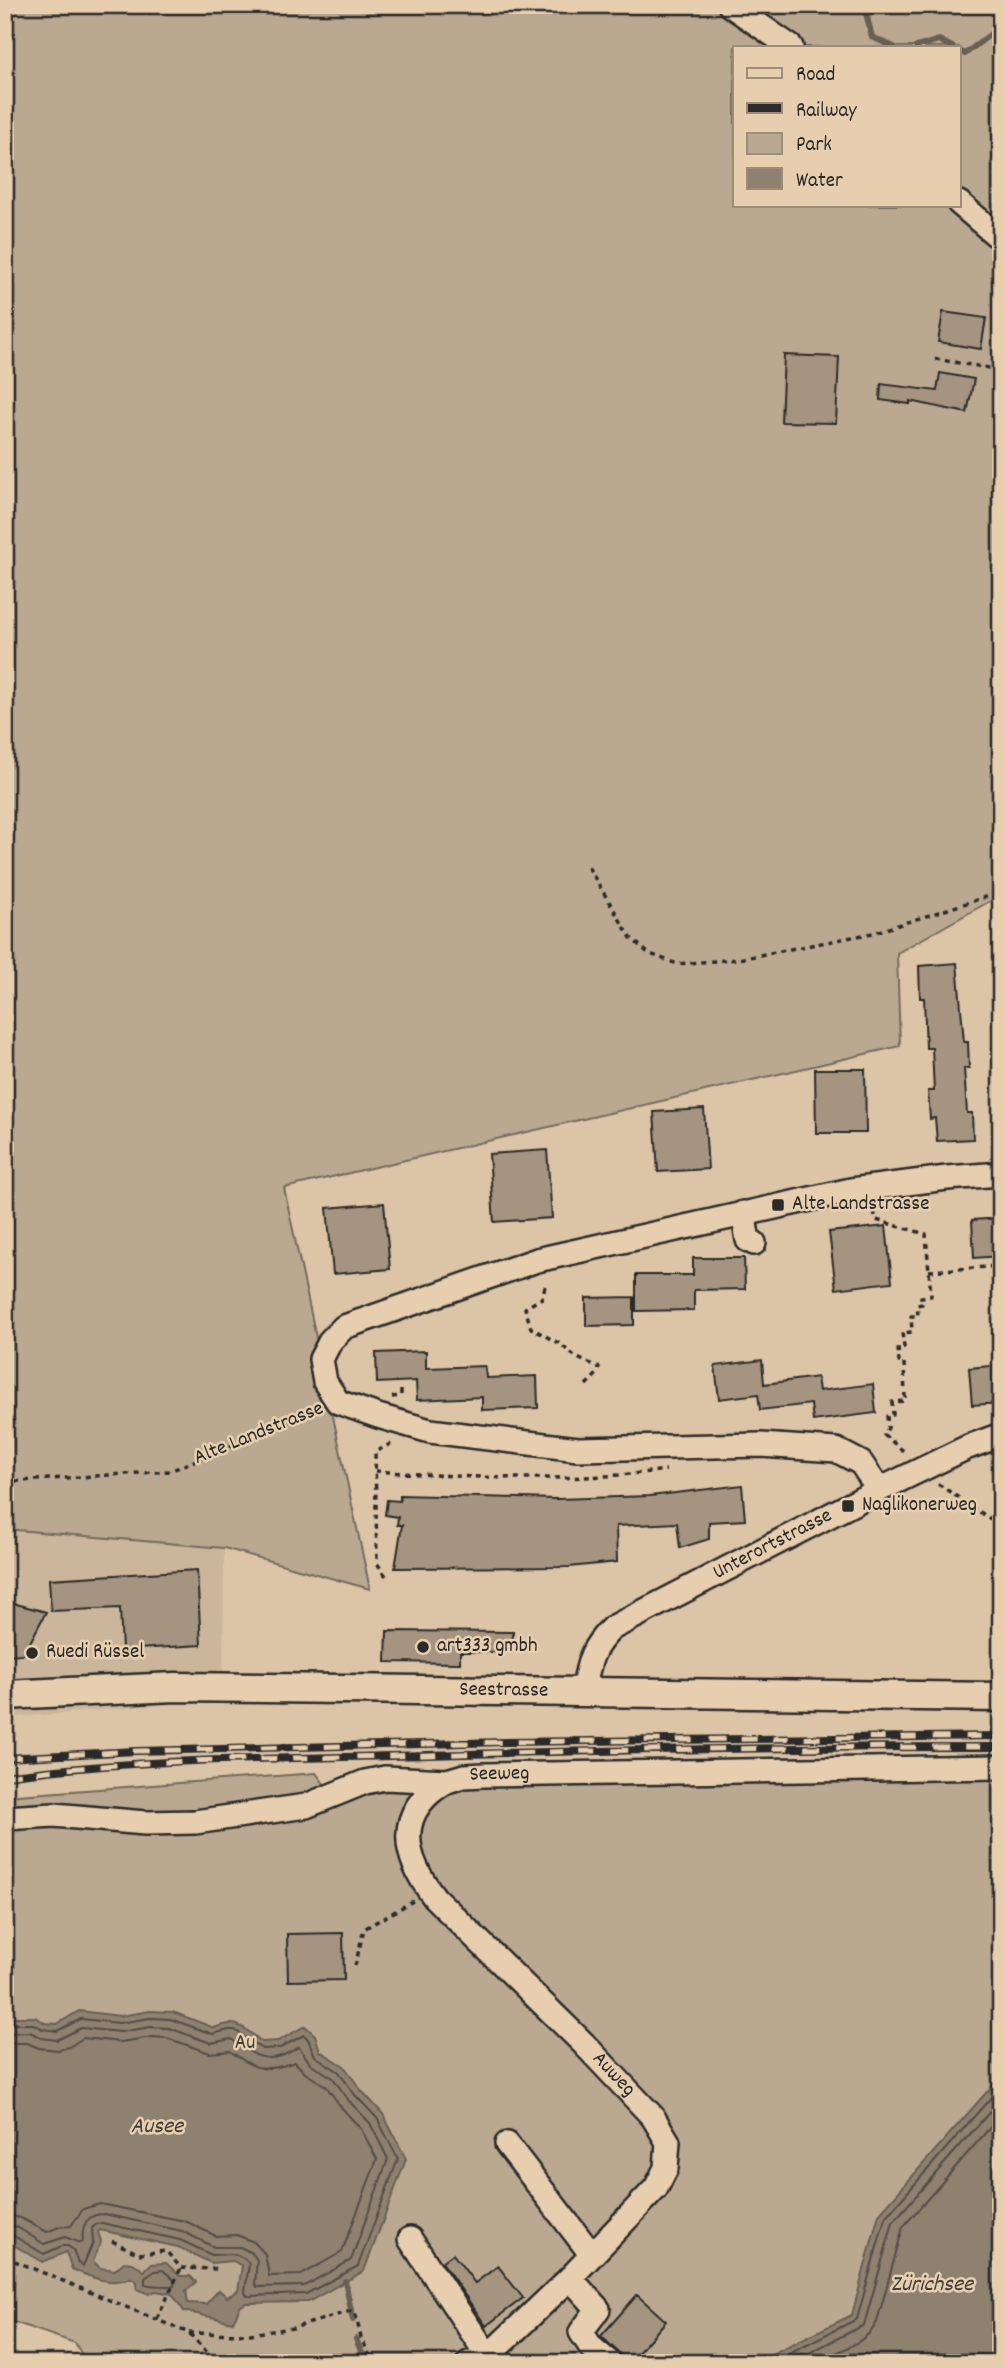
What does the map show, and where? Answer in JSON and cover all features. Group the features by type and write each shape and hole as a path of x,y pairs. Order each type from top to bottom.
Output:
{"main road":[{"name":"Seestrasse","path":"5,1695 175,1687 1001,1697"}],"street":[{"path":"730,5 790,46"},
{"path":"960,204 1001,239"},
{"name":"Alte Landstrasse","path":"338,1402 325,1382 321,1359 331,1340 344,1327 537,1260 851,1190 1001,1174"},
{"path":"743,1213 748,1240 754,1243"},
{"path":"338,1402 430,1431 578,1449 761,1445 836,1450 862,1463 879,1490"},
{"name":"Unterortstrasse","path":"583,1691 590,1656 599,1640 612,1628 879,1490 968,1447 1001,1435"},
{"name":"Seeweg","path":"5,1818 54,1815 145,1823 195,1822 306,1806 365,1782 385,1778 447,1781 464,1776 498,1774 1001,1767"},
{"name":"Auweg","path":"447,1781 434,1788 422,1801 410,1829 408,1842 414,1867 430,1891 583,2043 653,2117 668,2142 666,2168 656,2188 570,2278 479,2359"},
{"path":"507,2144 592,2255"},
{"path":"410,2239 479,2359"},
{"path":"570,2278 598,2309 581,2332 591,2347 610,2363"}],"path":[{"path":"935,359 1001,370"},
{"path":"588,867 631,938 648,953 677,964 739,958 873,933 1001,892"},
{"path":"874,1211 876,1220 926,1234 931,1296 921,1297 922,1304 917,1305 918,1316 911,1316 912,1332 902,1333 904,1347 898,1348 899,1362 904,1362 905,1401 892,1402 892,1415 887,1416 888,1428 884,1435 906,1454"},
{"path":"929,1271 1001,1266"},
{"path":"545,1286 542,1298 525,1308 531,1328 598,1367 598,1373 584,1387"},
{"name":"Alte Landstrasse","path":"5,1482 170,1471 338,1402"},
{"path":"386,1576 377,1563 375,1452 397,1439"},
{"path":"375,1471 530,1478 626,1476 677,1469"},
{"path":"928,1477 1001,1525"},
{"path":"355,1966 365,1929 430,1891"},
{"path":"112,2241 139,2254 166,2251 179,2270"},
{"path":"5,2257 189,2333 250,2334 293,2328 351,2311 356,2316 361,2338 373,2363"},
{"path":"179,2270 218,2269"},
{"path":"156,2319 179,2270"},
{"path":"189,2333 217,2363"}],"shaded area":[{"path":"5,1529 224,1548 223,1700 5,1718"}],"green space":[{"path":"5,5 1001,5 1001,895 897,953 900,1046 284,1188 370,1589 224,1548 5,1529"},
{"name":"Au","path":"1001,1767 1001,2192 901,2363 87,2363 75,2343 5,2319 5,1796 316,1773 331,1793 348,1790"}],"water":[{"name":"Ausee","path":"79,2011 120,2016 150,2011 173,2012 214,2028 235,2024 262,2042 278,2041 305,2026 315,2035 320,2051 344,2066 383,2114 406,2159 364,2271 308,2302 246,2303 240,2307 233,2322 184,2311 172,2294 156,2291 149,2294 137,2289 137,2282 131,2278 108,2281 79,2272 72,2269 66,2252 43,2262 5,2240 5,2017 35,2017 45,2023 57,2024","holes":["100,2230 178,2247 211,2263 233,2261 242,2266 238,2291 227,2297 219,2290 206,2304 188,2303 186,2291 196,2282 190,2276 180,2276 166,2263 151,2264 144,2271 133,2263 124,2262 115,2270 100,2268 93,2261 101,2241 98,2232"]},
{"name":"Zürichsee","path":"1001,2076 1001,2363 753,2363 852,2315 879,2214"}],"building":[{"path":"943,312 986,318 981,349 938,342"},
{"path":"784,355 839,357 836,423 781,422"},
{"path":"940,373 974,379 967,413 910,401 910,404 880,400 881,384 937,391"},
{"path":"957,963 964,1042 968,1042 969,1068 964,1068 967,1113 972,1113 973,1139 937,1141 935,1118 930,1119 928,1091 934,1091 932,1048 926,1048 924,998 920,998 919,966"},
{"path":"815,1069 865,1069 866,1133 816,1133"},
{"path":"704,1109 708,1169 658,1172 654,1112"},
{"path":"547,1150 552,1218 494,1222 489,1154"},
{"path":"384,1203 390,1269 333,1274 327,1208"},
{"path":"1001,1218 1001,1256 974,1258 972,1220"},
{"path":"886,1226 892,1282 836,1289 829,1232"},
{"path":"693,1258 744,1258 745,1289 694,1290 694,1310 636,1311 636,1275 693,1275"},
{"path":"634,1297 634,1325 586,1326 586,1298"},
{"path":"426,1351 426,1368 485,1366 486,1378 537,1376 538,1408 482,1410 482,1397 417,1400 416,1381 377,1383 376,1353"},
{"path":"762,1360 764,1384 817,1377 819,1391 873,1384 876,1413 813,1421 811,1404 760,1410 758,1394 719,1399 715,1366"},
{"path":"1001,1365 1001,1403 972,1405 969,1368"},
{"path":"742,1485 745,1520 709,1522 709,1539 680,1548 677,1523 616,1526 617,1562 569,1567 395,1568 402,1525 397,1525 398,1517 385,1515 387,1500 400,1501 400,1495 557,1499 650,1496"},
{"path":"197,1570 201,1645 122,1650 120,1608 51,1611 49,1579"},
{"path":"5,1601 46,1612 24,1654 5,1655"},
{"name":"art333 gmbh","path":"387,1631 513,1632 513,1652 460,1652 460,1663 386,1662"},
{"path":"343,1933 344,1980 288,1981 287,1934"},
{"path":"453,2254 475,2283 498,2266 523,2298 486,2326 442,2262"},
{"path":"637,2295 666,2321 629,2363 624,2363 619,2353 601,2336"}],"waterway":[{"path":"864,5 872,37 892,46"},
{"path":"960,52 965,54 1001,26"},
{"path":"919,46 939,40 950,46"},
{"path":"345,2281 353,2320"},
{"path":"356,2339 366,2363"}],"railway":[{"path":"5,1758 136,1751 506,1742 1001,1736"},
{"path":"5,1776 101,1766 246,1759 696,1749 1001,1747"}],"place":[{"name":"Alte Landstrasse","path":"778,1205"},
{"name":"Naglikonerweg","path":"848,1506"},
{"name":"art333 gmbh","path":"423,1647"},
{"name":"Ruedi Rüssel","path":"32,1653"}]}
